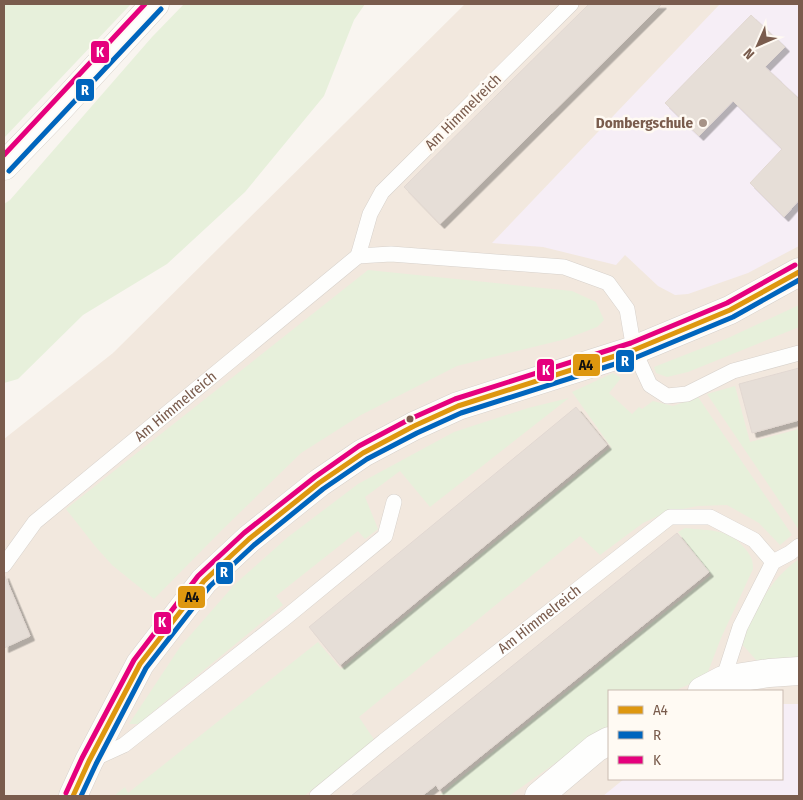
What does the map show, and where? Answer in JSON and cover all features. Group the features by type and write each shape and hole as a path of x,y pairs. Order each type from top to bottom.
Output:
{"street":[{"path":"4,166 155,4"},
{"path":"73,796 89,761 140,664 204,581 248,538 318,483 363,453 414,426 458,406 634,350 730,310 799,272"},
{"path":"713,686 769,673 799,671"},
{"path":"539,796 596,748 608,742"}],"lane":[{"name":"Am Himmelreich","path":"4,565 35,522 358,256 370,214 382,192 571,4"},
{"path":"358,256 391,254 564,267 608,283 627,308 634,350 650,385 667,396 687,394 733,371 799,353"},
{"path":"89,761 124,746 385,536 394,502"},
{"name":"Am Himmelreich","path":"317,796 384,741 670,517 710,517 754,540 773,562"},
{"path":"713,686 773,562 799,546"}],"shaded area":[{"path":"465,4 799,4 799,796 4,796 4,439 113,353"},
{"name":"Dombergschule","path":"720,4 799,4 799,246 748,273 688,294 675,295 658,286 625,255 616,265 543,247 492,243"},
{"path":"783,704 799,704 799,796 603,796 623,780 783,780"}],"green space":[{"path":"4,4 131,4 4,138"},
{"path":"184,4 365,4 354,20 324,96 245,192 167,264 83,315 18,379 4,383 4,204 10,200 152,37"},
{"path":"368,270 572,291 596,302 604,320 597,327 566,339 457,366 361,415 301,453 154,599 112,565 66,509"},
{"path":"799,305 799,327 688,372 667,377 656,373 654,367 728,338"},
{"path":"613,373 621,378 609,393 632,414 639,407 642,409 653,401 673,406 698,397 792,535 780,545 759,523 727,505 698,506 667,512 643,523 600,555 580,536 359,717 375,741 304,796 114,796 125,787 128,793 318,642 341,669 611,447 572,392"},
{"path":"735,386 750,442 799,429 799,530 707,394"},
{"path":"569,398 430,507 400,471 365,497 378,529 365,539 358,531 276,596 283,605 138,724 129,724 180,647 235,584 288,537 358,484 454,432 528,408"},
{"path":"685,528 727,534 741,544 750,556 753,564 753,569 721,638 706,677 676,690 608,690 608,729 581,745 509,796 438,796 711,575 678,532"},
{"path":"799,559 799,660 757,661 741,643 764,596 779,576"}],"building":[{"path":"589,4 662,4 440,224 404,187"},
{"path":"751,15 785,47 765,67 799,99 799,200 784,217 750,183 782,149 733,101 699,136 665,103"},
{"path":"799,368 799,420 752,433 739,384"},
{"path":"576,407 607,445 340,665 309,627"},
{"path":"677,533 709,572 439,790 436,785 422,796 351,796"},
{"path":"4,574 30,636 4,648"}],"transit line":[{"name":"K","path":"4,155 145,4"},
{"name":"R","path":"9,171 161,9"},
{"name":"K","path":"66,793 82,758 134,660 198,576 244,533 315,477 359,446 410,419 455,399 631,343 727,303 795,265"},
{"name":"A4","path":"73,796 89,761 140,664 204,581 249,539 319,483 363,453 414,426 458,406 634,350 730,310 799,272"},
{"name":"R","path":"81,796 146,668 210,586 254,545 323,489 367,459 461,413 637,357 733,317 799,280"}],"place":[{"name":"Dombergschule","path":"703,123"}]}
